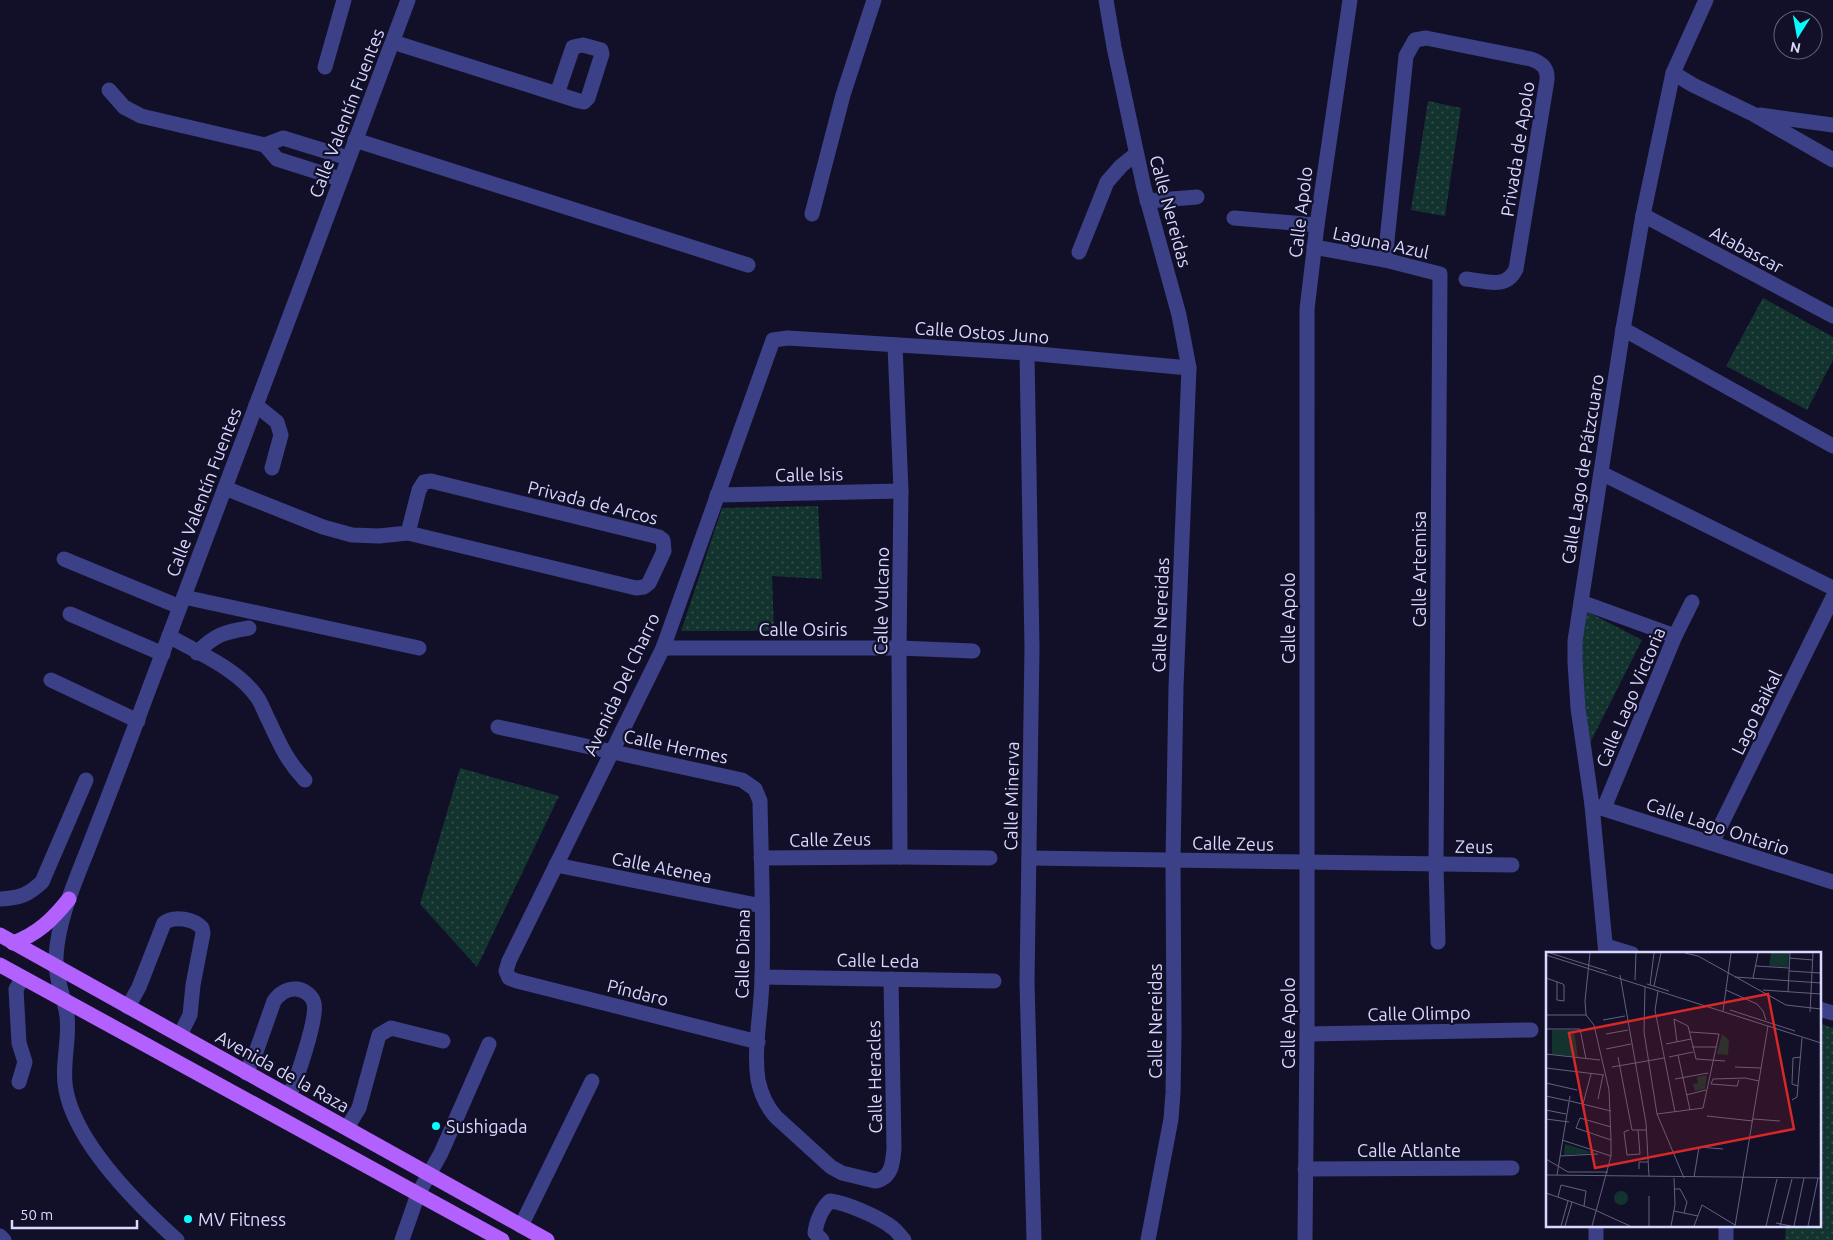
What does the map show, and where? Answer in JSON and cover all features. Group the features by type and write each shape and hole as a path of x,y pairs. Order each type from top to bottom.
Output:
{"main road":[{"path":"7,939 38,932 50,922 69,899"},
{"name":"Avenida de la Raza","path":"7,939 547,1240"},
{"path":"0,965 502,1240"}],"street":[{"path":"325,67 344,0"},
{"name":"Calle Valentín Fuentes","path":"177,1240 115,1179 82,1130 69,1105 65,1086 68,1042 67,1018 58,983 56,966 58,942 69,899 138,721 408,0"},
{"name":"Calle Nereidas","path":"1106,0 1136,154 1180,315 1189,368 1176,687 1173,861 1173,1093 1171,1119 1148,1240"},
{"name":"Calle Apolo","path":"1305,1240 1307,1034 1307,319 1314,246 1350,0"},
{"name":"Calle Lago de Pátzcuaro","path":"1606,950 1598,806 1578,708 1575,641 1623,329 1643,215 1673,73 1706,0"},
{"path":"812,214 868,1"},
{"name":"Privada de Apolo","path":"1386,260 1406,56 1411,44 1415,40 1426,38 1531,59 1539,62 1545,68 1547,80 1516,269 1512,278 1503,283 1466,279"},
{"path":"392,42 557,94"},
{"path":"1673,73 1693,85 1753,114 1833,160"},
{"path":"108,90 124,107 142,116 265,144 283,138 348,158"},
{"path":"1753,114 1833,125"},
{"path":"355,140 748,266"},
{"path":"265,144 277,159 340,179"},
{"path":"1079,252 1107,182 1121,166 1136,154"},
{"path":"1148,201 1197,197"},
{"name":"Atabascar","path":"1643,215 1833,316"},
{"path":"1234,218 1317,225"},
{"name":"Laguna Azul","path":"1314,246 1386,260 1440,274"},
{"name":"Calle Artemisa","path":"1438,942 1436,864 1440,274"},
{"path":"1623,329 1833,446"},
{"name":"Calle Ostos Juno","path":"773,340 788,338 1027,353 1189,368"},
{"name":"Avenida Del Charro","path":"509,978 506,971 509,961 662,648 773,340"},
{"name":"Calle Vulcano","path":"895,345 902,491 899,648 900,857"},
{"name":"Calle Minerva","path":"1027,353 1032,648 1028,982 1034,1240"},
{"path":"256,405 277,422 281,435 272,468"},
{"path":"1601,473 1833,588"},
{"name":"Privada de Arcos","path":"225,488 323,526 352,535 378,536 408,533 636,588 644,587 649,583 664,546 663,540 659,537 431,481 424,482 420,487 408,533"},
{"name":"Calle Isis","path":"717,495 902,491"},
{"path":"64,559 182,602 419,648"},
{"name":"Lago Baikal","path":"1712,844 1833,597"},
{"path":"1581,602 1675,636"},
{"name":"Calle Lago Victoria","path":"1598,806 1692,602"},
{"path":"70,614 162,654"},
{"path":"197,653 207,643 223,633 249,628"},
{"path":"169,636 233,673 258,698 282,749 292,766 305,780"},
{"name":"Calle Osiris","path":"662,648 899,648 973,651"},
{"path":"51,680 138,721"},
{"name":"Calle Hermes","path":"498,727 742,780 755,788"},
{"path":"0,899 15,898 30,893 42,882 86,780"},
{"name":"Calle Diana","path":"755,788 760,801 762,906 762,977 758,1079 768,1109 817,1156 842,1173 876,1181 881,1180 888,1173"},
{"name":"Calle Lago Ontario","path":"1598,806 1833,882"},
{"name":"Calle Zeus","path":"761,858 990,858"},
{"name":"Calle Zeus","path":"1029,858 1436,864"},
{"name":"Calle Atenea","path":"556,864 762,906"},
{"name":"Zeus","path":"1436,864 1512,865"},
{"path":"128,1007 139,987 164,923 169,919 176,918 198,923 202,928 203,934 193,985 190,1015 180,1035"},
{"path":"1606,950 1619,952"},
{"name":"Calle Leda","path":"762,977 994,981"},
{"path":"19,1082 25,1062 19,1043 16,989 23,978"},
{"name":"Píndaro","path":"509,978 758,1042"},
{"name":"Calle Heracles","path":"888,1173 894,1148 891,979"},
{"path":"246,1073 278,994 296,989 304,992 314,1002 314,1014 297,1078 289,1096"},
{"path":"1820,1009 1833,1013"},
{"path":"347,1128 359,1108 379,1035 392,1028 443,1042"},
{"name":"Calle Olimpo","path":"1307,1034 1530,1030"},
{"path":"402,1240 418,1194 441,1153 489,1044"},
{"path":"521,1226 592,1081"},
{"name":"Calle Atlante","path":"1305,1169 1512,1168"},
{"path":"822,1240 815,1232 816,1225 830,1201 839,1202 882,1221 904,1240"},
{"path":"0,1236 4,1240"}],"green space":[{"path":"1428,101 1461,108 1445,216 1411,210"},
{"path":"1763,298 1833,337 1833,360 1807,410 1726,366"},
{"path":"818,506 822,579 772,576 774,631 681,631 722,508"},
{"path":"1586,611 1642,640 1590,743 1579,654"},
{"path":"460,768 559,796 477,967 420,904"},
{"path":"1820,1023 1833,1028 1833,1240 1785,1240 1786,1228 1820,1228"}],"place":[{"name":"Sushigada","path":"436,1126"},
{"name":"MV Fitness","path":"188,1219"}]}
